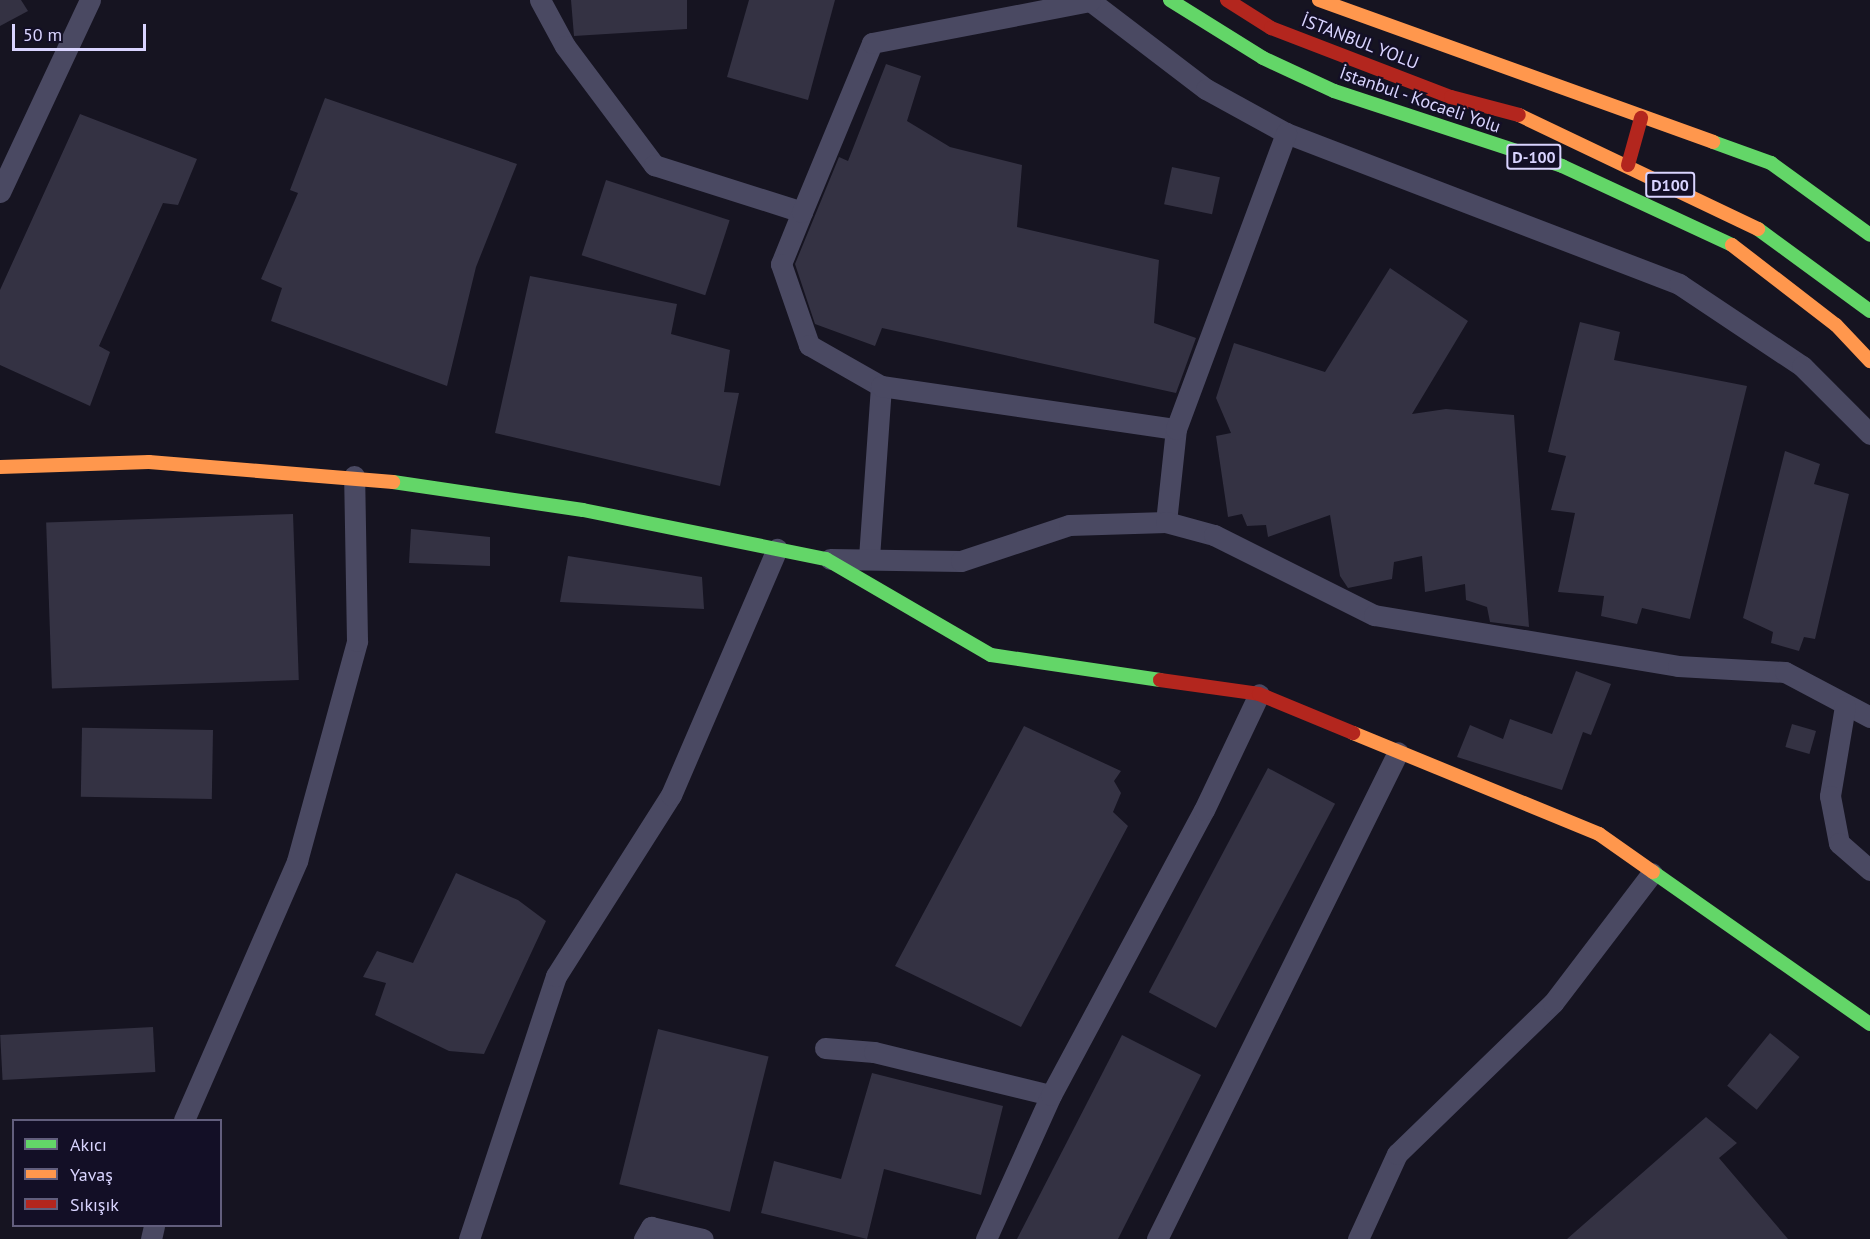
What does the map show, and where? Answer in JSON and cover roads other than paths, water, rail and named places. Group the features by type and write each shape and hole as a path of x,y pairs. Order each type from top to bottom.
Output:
{"main road":[{"name":"İstanbul - Kocaeli Yolu","path":"1170,0 1263,58 1334,91 1562,166 1722,238 1836,325 1870,361"},
{"name":"İSTANBUL YOLU","path":"1227,0 1271,28 1451,97 1526,117 1628,165"},
{"path":"1318,0 1771,163 1870,235"},
{"path":"1628,165 1641,118"},
{"name":"D100","path":"1628,165 1751,224 1870,311"},
{"path":"0,467 149,462 354,476 583,510 826,559 992,655 1259,694 1599,834 1870,1024"}],"street":[{"path":"0,192 90,0"},
{"path":"540,0 565,46 654,165 802,212"},
{"path":"1176,429 881,386 809,345 781,264 872,43 1090,1 1206,89 1286,133 1679,284 1802,366 1870,435"},
{"path":"1166,522 1176,429 1286,133"},
{"path":"869,560 881,386"},
{"path":"184,1119 297,861 357,641 354,476"},
{"path":"826,559 961,561 1069,525 1166,522 1214,536 1374,615 1678,666 1785,672 1845,706 1870,717"},
{"path":"470,1239 556,976 670,795 777,549"},
{"path":"986,1239 1051,1095 1204,810 1259,694"},
{"path":"1845,706 1830,796 1839,843 1870,870"},
{"path":"1157,1239 1398,752"},
{"path":"1358,1239 1397,1154 1553,1003 1652,873"},
{"path":"825,1048 874,1052 1051,1095"},
{"path":"644,1239 651,1227 703,1239"}]}
